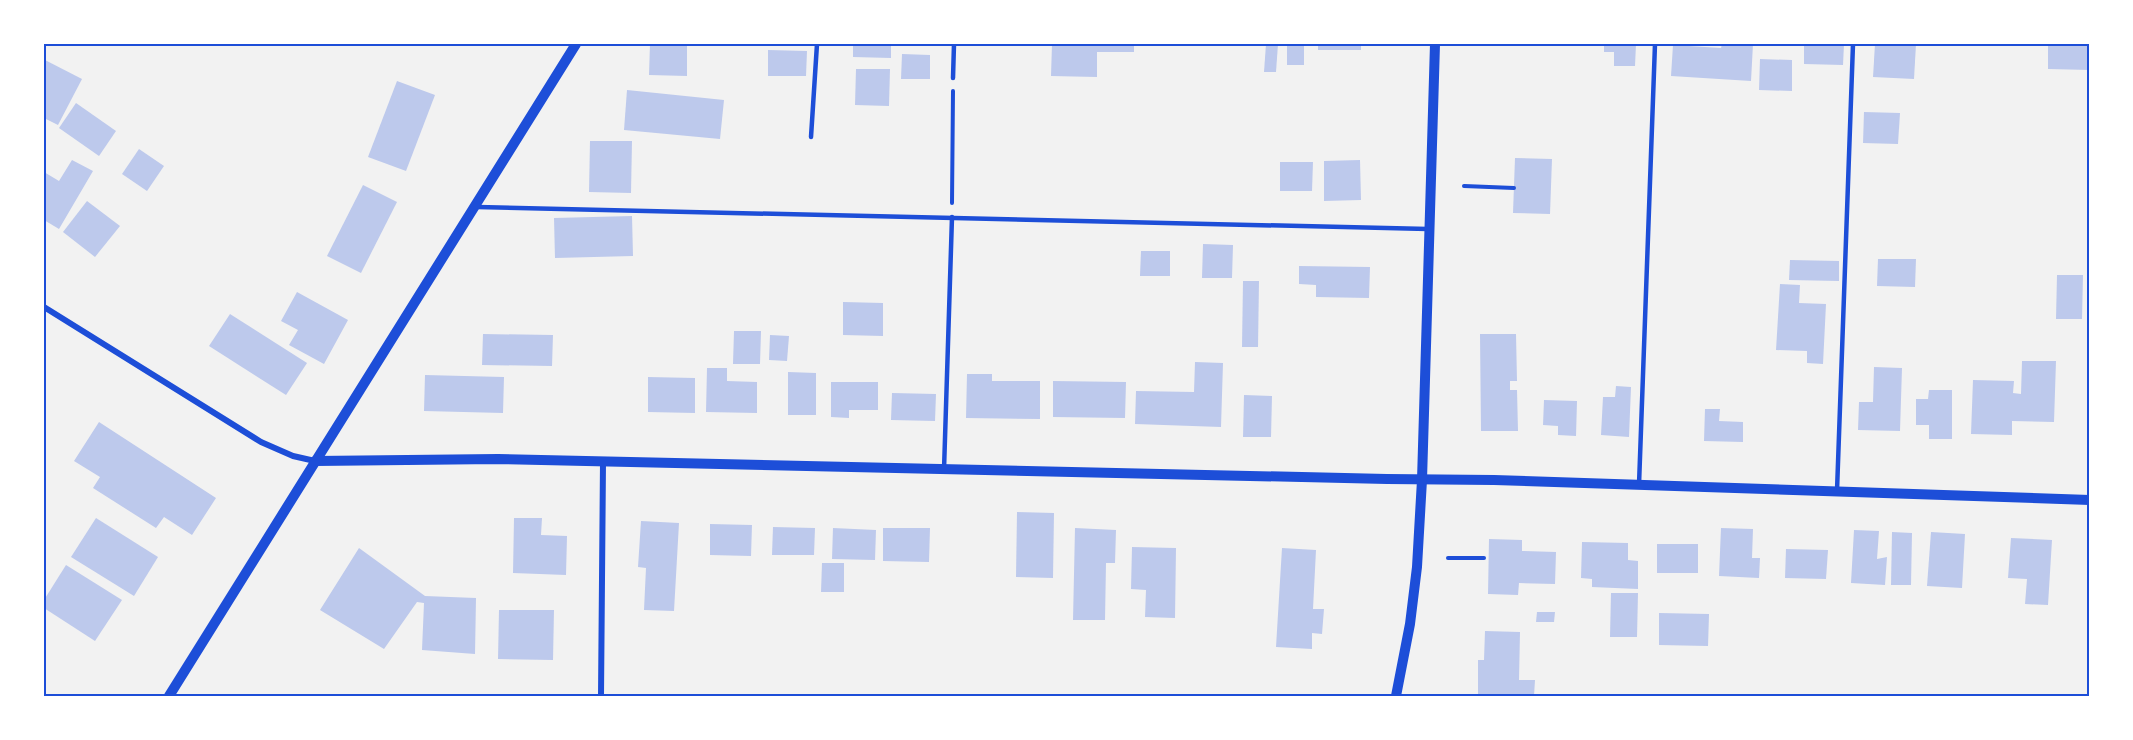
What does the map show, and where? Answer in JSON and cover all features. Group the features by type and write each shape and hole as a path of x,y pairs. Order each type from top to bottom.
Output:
{"street":[{"path":"169,696 576,44"},
{"path":"1396,696 1410,624 1417,567 1422,480 1436,44"},
{"path":"44,307 261,442 293,456 315,462 498,459 1494,480 2090,500"},
{"path":"601,696 603,462"}],"lane":[{"path":"812,137 817,44"},
{"path":"953,78 954,44"},
{"path":"1639,485 1655,44"},
{"path":"1837,491 1853,44"},
{"path":"474,207 1430,229"},
{"path":"944,470 952,217"}],"path":[{"path":"952,217 953,78"},
{"path":"1464,186 1514,188"},
{"path":"1448,558 1484,558"}],"building":[{"path":"650,44 687,44 687,76 649,75"},
{"path":"853,44 891,44 891,58 853,57"},
{"path":"1052,44 1134,44 1134,52 1097,52 1097,77 1051,76"},
{"path":"1266,44 1278,44 1276,72 1264,72"},
{"path":"1287,44 1304,44 1304,65 1287,65"},
{"path":"1318,44 1361,44 1361,50 1318,50"},
{"path":"1537,44 1576,44 1576,46 1537,46"},
{"path":"1604,44 1636,44 1635,66 1614,66 1614,52 1604,52"},
{"path":"1722,44 1753,44 1751,81 1671,76 1673,45 1721,48"},
{"path":"1804,44 1844,44 1843,65 1804,64"},
{"path":"1875,44 1916,44 1914,79 1873,77"},
{"path":"2048,44 2090,44 2090,70 2048,69"},
{"path":"768,50 807,51 806,76 768,76"},
{"path":"902,54 930,55 930,79 901,79"},
{"path":"1760,59 1792,60 1792,91 1759,90"},
{"path":"45,60 82,79 58,125 44,118"},
{"path":"856,69 890,69 889,106 855,105"},
{"path":"397,81 435,95 406,171 368,157"},
{"path":"627,90 724,100 720,139 624,130"},
{"path":"76,103 116,131 99,156 59,128"},
{"path":"1864,112 1900,113 1898,144 1863,143"},
{"path":"590,141 632,141 631,193 589,192"},
{"path":"139,149 164,166 147,191 122,174"},
{"path":"1515,158 1552,159 1550,214 1513,213"},
{"path":"72,160 93,171 59,229 44,220 44,172 59,181"},
{"path":"1360,160 1361,200 1324,201 1324,161"},
{"path":"1280,162 1313,162 1312,191 1280,191"},
{"path":"363,185 397,202 361,273 327,256"},
{"path":"87,201 120,226 95,257 63,232"},
{"path":"632,216 633,256 555,258 554,218"},
{"path":"1203,244 1233,245 1232,278 1202,278"},
{"path":"1141,251 1170,251 1170,276 1140,276"},
{"path":"1878,259 1916,259 1915,287 1877,286"},
{"path":"1790,260 1839,261 1839,281 1789,280"},
{"path":"1299,266 1370,267 1369,298 1316,297 1316,285 1299,284"},
{"path":"2057,275 2083,275 2082,319 2056,319"},
{"path":"1243,281 1259,281 1258,347 1242,347"},
{"path":"1780,284 1800,285 1799,303 1826,304 1823,364 1807,363 1807,351 1776,350"},
{"path":"297,292 348,320 324,364 289,345 298,330 281,321"},
{"path":"843,302 883,303 883,336 843,335"},
{"path":"230,314 307,363 286,395 209,346"},
{"path":"734,331 761,331 760,364 733,364"},
{"path":"483,334 553,335 552,366 482,365"},
{"path":"1480,334 1516,334 1517,381 1510,381 1510,390 1517,390 1518,431 1481,431"},
{"path":"770,335 789,336 787,361 769,360"},
{"path":"2022,361 2056,361 2054,422 2012,421 2012,435 1971,434 1973,380 2014,381 2013,393 2021,394"},
{"path":"1195,362 1223,363 1221,427 1135,424 1136,391 1194,392"},
{"path":"1874,367 1902,368 1900,431 1858,430 1859,402 1873,402"},
{"path":"707,368 727,368 727,381 757,382 757,413 706,412"},
{"path":"788,372 816,373 816,415 788,415"},
{"path":"967,374 992,374 992,381 1040,381 1040,419 966,418"},
{"path":"425,375 504,377 503,413 424,411"},
{"path":"648,377 695,378 695,413 648,412"},
{"path":"1053,381 1126,382 1125,418 1053,417"},
{"path":"831,382 878,382 878,410 849,410 849,418 831,417"},
{"path":"1616,386 1631,387 1629,437 1601,435 1603,397 1615,397"},
{"path":"1929,390 1952,390 1952,439 1929,439 1929,425 1916,425 1916,399 1928,399"},
{"path":"892,393 936,394 935,421 891,420"},
{"path":"1244,395 1272,396 1271,437 1243,437"},
{"path":"1544,400 1577,401 1576,436 1558,435 1558,426 1543,425"},
{"path":"1705,409 1720,409 1719,421 1743,422 1743,442 1704,441"},
{"path":"99,422 216,498 192,535 164,517 156,528 93,488 100,477 74,461"},
{"path":"1017,512 1054,513 1053,578 1016,577"},
{"path":"96,518 158,557 134,596 71,557"},
{"path":"514,518 542,518 541,535 567,536 566,575 513,573"},
{"path":"641,521 679,523 674,611 644,610 646,568 638,567"},
{"path":"710,524 752,525 751,556 710,555"},
{"path":"773,527 815,528 814,555 772,555"},
{"path":"833,528 876,530 875,560 832,559"},
{"path":"883,528 930,528 929,562 883,561"},
{"path":"1075,528 1116,530 1115,563 1106,563 1105,620 1073,620"},
{"path":"1721,528 1753,529 1752,558 1760,558 1759,578 1719,576"},
{"path":"1854,530 1879,531 1877,559 1887,557 1885,585 1851,583"},
{"path":"1892,532 1912,533 1911,585 1891,585"},
{"path":"1931,532 1965,534 1962,588 1927,586"},
{"path":"2011,538 2052,540 2048,605 2025,604 2027,579 2008,578"},
{"path":"1489,539 1522,540 1522,551 1556,552 1555,584 1519,583 1518,595 1488,594"},
{"path":"1582,542 1628,543 1628,560 1638,561 1638,589 1592,587 1592,579 1581,578"},
{"path":"1657,544 1698,544 1698,573 1657,573"},
{"path":"1132,547 1176,548 1175,618 1145,617 1146,590 1131,589"},
{"path":"359,548 425,596 476,598 475,654 422,650 424,603 417,602 384,649 320,610"},
{"path":"1282,548 1316,550 1313,609 1324,609 1322,634 1312,633 1312,649 1276,647"},
{"path":"1786,549 1828,550 1826,579 1785,578"},
{"path":"822,563 844,563 844,592 821,592"},
{"path":"66,565 122,600 95,641 44,608 44,600"},
{"path":"1611,593 1638,593 1637,637 1610,637"},
{"path":"499,610 554,610 553,660 498,659"},
{"path":"1537,612 1555,612 1554,622 1536,622"},
{"path":"1659,613 1709,614 1708,646 1659,645"},
{"path":"1485,631 1520,632 1519,680 1535,680 1534,696 1478,696 1478,660 1484,660"}]}
